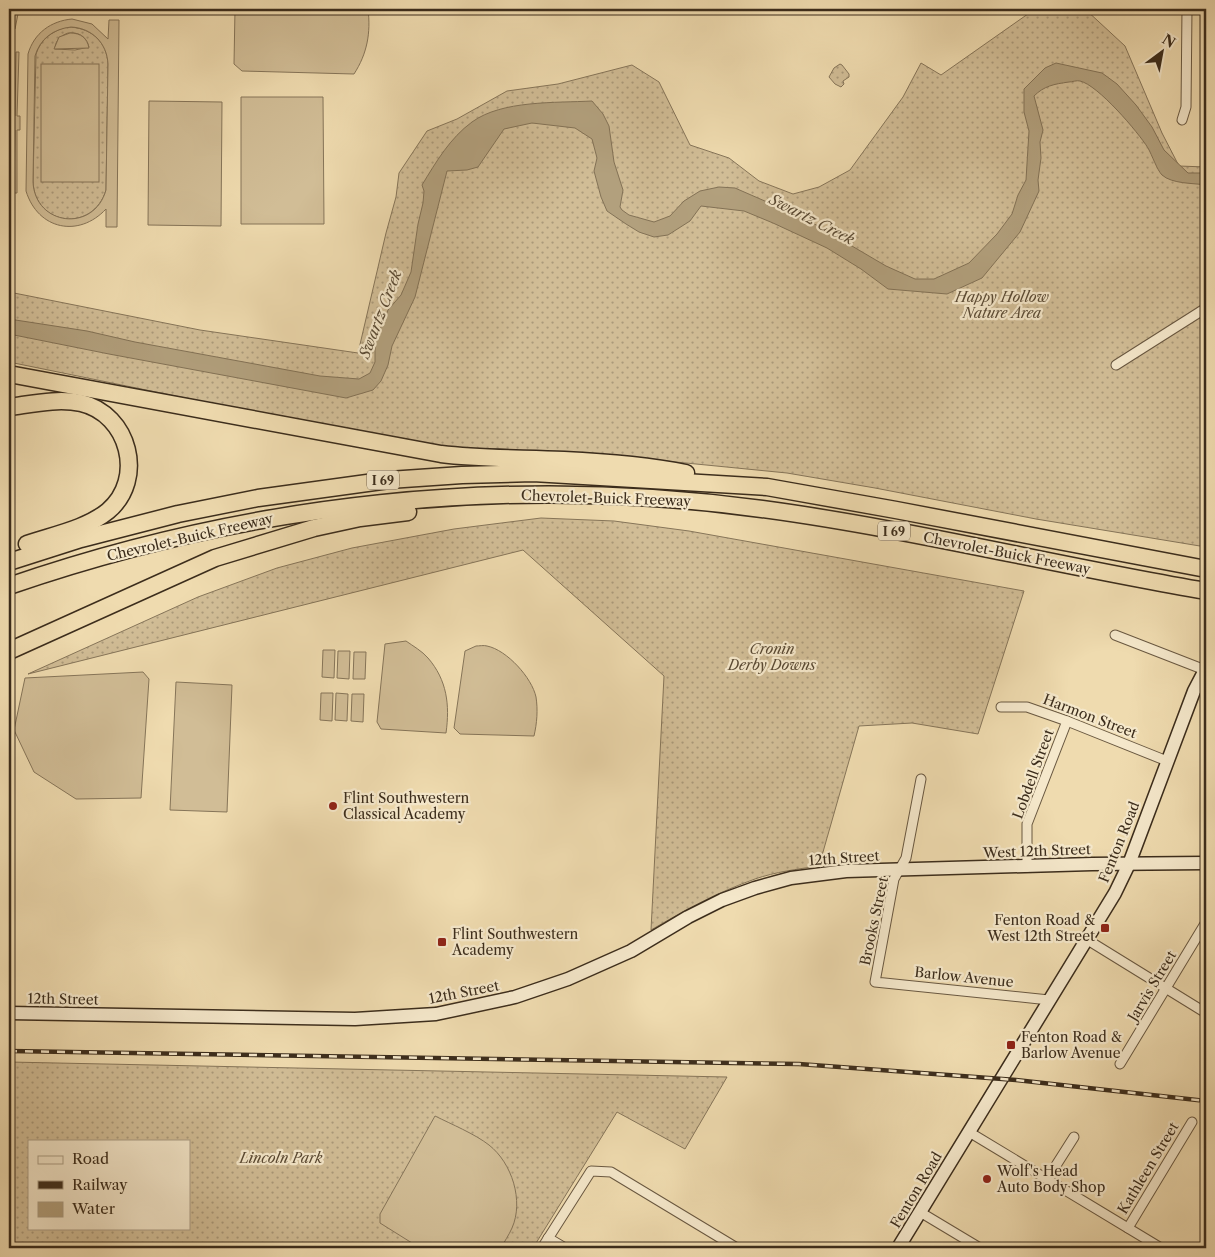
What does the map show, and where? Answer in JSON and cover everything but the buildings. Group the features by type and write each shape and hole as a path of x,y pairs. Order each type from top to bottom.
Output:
{"highway":[{"path":"9,374 441,454 646,466 767,487"},
{"path":"9,407 48,402 70,402 81,403 100,411 114,423 124,439 128,448 129,468 125,488 121,496 101,516 80,526 9,551"},
{"name":"Chevrolet-Buick Freeway","path":"9,562 81,539 178,514 296,492 389,480 533,473 767,487 1206,569"},
{"path":"9,651 192,567 290,534 339,522 394,513 596,495"},
{"name":"Chevrolet-Buick Freeway","path":"9,586 58,569 162,540 221,527 324,509 477,496 596,495 704,502 819,517 1198,590"}],"street":[{"path":"1182,120 1186,107 1187,9"},
{"path":"1116,365 1206,308"},
{"path":"1115,634 1205,669"},
{"name":"Fenton Road","path":"898,1248 1115,893 1129,864 1194,691 1205,669"},
{"name":"Harmon Street","path":"1001,707 1027,707 1167,761"},
{"name":"Lobdell Street","path":"1027,866 1028,824 1067,721"},
{"name":"Brooks Street","path":"875,982 894,879 906,858 920,780"},
{"name":"West 12th Street","path":"899,870 1206,863"},
{"name":"12th Street","path":"9,1013 355,1018 410,1016 462,1009 498,1002 541,989 591,970 630,951 705,908 755,888 809,875 899,870"},
{"name":"Jarvis Street","path":"1120,1064 1206,922"},
{"path":"1086,939 1206,1013"},
{"name":"Barlow Avenue","path":"875,982 1049,1000"},
{"name":"Kathleen Street","path":"1128,1228 1192,1122"},
{"path":"969,1132 1161,1248"},
{"path":"1048,1178 1074,1137"},
{"path":"542,1248 591,1171 599,1171 611,1172 737,1248"},
{"path":"920,1212 980,1248"},
{"path":"548,1238 565,1248"}],"green space":[{"path":"9,9 19,9 15,29 9,28"},
{"path":"235,9 368,9 369,26 365,51 354,74 242,71 234,64"},
{"name":"Happy Hollow Nature Area","path":"1035,9 1085,9 1125,46 1162,133 1179,166 1206,167 1206,547 1036,519 787,473 605,455 441,448 9,362 9,292 200,330 358,353 396,197 399,173 427,131 457,119 507,91 558,84 632,65 659,82 690,145 729,158 759,181 793,194 819,187 850,170 903,97 921,63 941,75"},
{"path":"72,19 92,24 108,39 109,20 119,20 117,227 106,227 106,209 84,224 60,226 40,214 32,204 26,191 28,54 34,40 44,29 64,20","holes":["64,28 79,28 97,38 107,56 106,190 100,204 90,213 78,218 66,219 54,215 44,208 36,197 33,182 35,56 40,45 48,36"]},
{"path":"67,27 75,28 96,37 101,42 108,64 106,190 99,204 89,213 78,218 65,219 43,208 36,197 33,182 36,54 44,40 52,33","holes":["72,33 84,37 89,47 75,50 55,49 60,37"]},
{"path":"70,33 83,37 87,41 89,48 54,49 59,37"},
{"path":"16,52 19,52 17,116 20,116 20,130 17,130 17,193 14,193 15,130 12,130 13,116 15,116"},
{"path":"41,64 99,64 99,182 41,182"},
{"path":"840,64 849,74 849,77 843,81 844,84 841,87 835,84 829,77 834,68"},
{"path":"241,97 323,97 324,224 241,224"},
{"path":"149,101 222,102 221,226 148,225"},
{"name":"Cronin Derby Downs","path":"541,518 614,521 689,531 1024,591 978,734 912,723 859,726 819,866 770,874 741,884 676,915 651,930 664,676 523,550 28,674 198,597 277,568 352,548 454,529"},
{"path":"406,641 426,655 443,684 448,713 446,733 381,729 377,722 385,644"},
{"path":"476,646 487,646 503,653 524,674 534,690 537,702 534,736 460,734 454,728 465,651"},
{"path":"323,650 335,650 334,678 322,677"},
{"path":"338,651 350,651 349,679 337,678"},
{"path":"354,652 366,652 365,679 353,679"},
{"path":"143,672 149,679 141,798 76,799 34,772 14,730 25,678"},
{"path":"176,682 232,685 227,812 170,810"},
{"path":"321,693 333,693 332,721 320,720"},
{"path":"336,693 348,694 347,721 335,720"},
{"path":"352,694 364,694 363,722 351,721"},
{"name":"Lincoln Park","path":"9,1062 727,1077 685,1149 617,1112 533,1248 9,1248"},
{"path":"435,1116 470,1133 489,1145 510,1172 514,1183 517,1206 512,1228 501,1248 420,1248 380,1223 380,1214"}],"water":[{"path":"1056,63 1102,73 1117,84 1152,127 1164,150 1188,173 1206,173 1206,185 1177,182 1162,175 1148,148 1136,131 1107,100 1088,84 1077,81 1050,86 1034,96 1043,130 1040,142 1039,191 1020,232 982,278 947,294 888,289 861,269 827,248 744,211 701,206 690,221 668,235 654,237 639,232 607,211 594,171 597,158 592,139 575,128 532,123 504,129 478,167 467,170 447,171 415,297 392,346 388,365 381,381 373,390 346,398 9,334 9,319 87,331 135,342 320,376 359,379 370,373 375,362 375,336 388,310 401,295 411,272 423,203 424,191 422,185 438,159 464,128 484,115 514,106 546,103 592,101 603,114 609,126 614,162 623,190 620,207 629,215 654,222 670,216 684,201 700,191 719,187 735,188 806,219 886,266 915,279 934,279 969,263 997,234 1012,214 1018,195 1026,180 1029,131 1024,112 1024,89 1045,68"}],"railway":[{"path":"9,1051 799,1064 1016,1080 1206,1101"}],"place":[{"name":"Flint Southwestern Classical Academy","path":"333,806"},
{"name":"Fenton Road & West 12th Street","path":"1105,928"},
{"name":"Flint Southwestern Academy","path":"442,942"},
{"name":"Fenton Road & Barlow Avenue","path":"1011,1045"},
{"name":"Wolf's Head Auto Body Shop","path":"987,1179"}],"water label":[{"name":"Swartz Creek","path":"812,219"},
{"name":"Swartz Creek","path":"380,314"}]}
